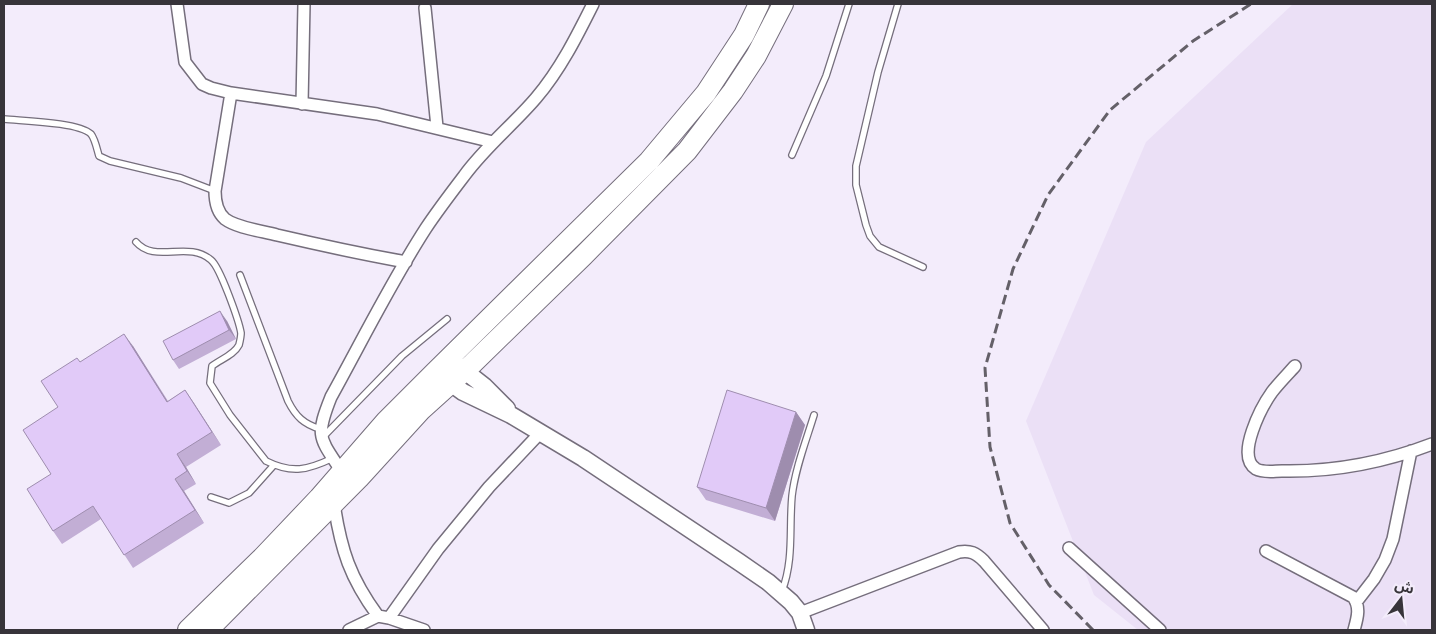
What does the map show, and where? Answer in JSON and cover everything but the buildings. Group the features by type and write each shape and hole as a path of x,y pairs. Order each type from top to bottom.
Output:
{"highway":[{"path":"208,630 334,504 421,410 450,371 655,154 711,86 744,34 759,4"},
{"path":"188,630 262,558 337,465 386,421 450,371 590,250 687,151 752,63 783,4"}],"street":[{"path":"177,4 185,62 202,84 211,88 231,93 377,114 493,142"},
{"path":"302,104 304,4"},
{"path":"337,465 321,434 322,419 331,397 427,227 465,174 548,83 563,61 593,4"},
{"path":"425,8 437,127"},
{"path":"231,93 215,191 218,210 224,218 232,223 339,250 406,262"},
{"path":"1295,366 1271,393 1250,436 1249,460 1255,468 1265,471 1307,472 1349,466 1412,451 1432,444"},
{"path":"450,371 474,398 511,415 583,458 768,582 800,613 806,630"},
{"path":"349,630 384,617 489,488 541,432"},
{"path":"1357,601 1374,579 1385,560 1393,539 1412,451"},
{"path":"334,504 344,555 363,595 384,617 424,630"},
{"path":"1069,548 1160,630"},
{"path":"800,613 959,552 970,551 984,560 1043,630"},
{"path":"1266,551 1348,594 1357,601 1358,608 1354,630"}],"lane":[{"path":"792,155 826,76 849,4"},
{"path":"898,4 878,72 856,166 856,185 870,236 879,247 923,267"},
{"path":"4,119 83,128 92,135 99,156 110,161 166,174 215,191"},
{"path":"136,242 146,251 156,253 183,250 198,254 210,259 217,268 241,333 237,349 212,366 210,383 230,415 266,461 295,470 337,465"},
{"path":"240,274 295,415 321,434 402,356 447,318"},
{"path":"781,593 787,577 790,559 792,496 814,415"},
{"path":"211,497 229,503 249,493 274,465"}],"shaded area":[{"path":"1293,4 1432,4 1432,630 1138,630 1094,595 1026,421 1146,142"}],"railway":[{"path":"1093,630 1049,585 1010,523 990,447 985,368 1013,269 1048,195 1110,110 1193,41 1251,4"}]}
